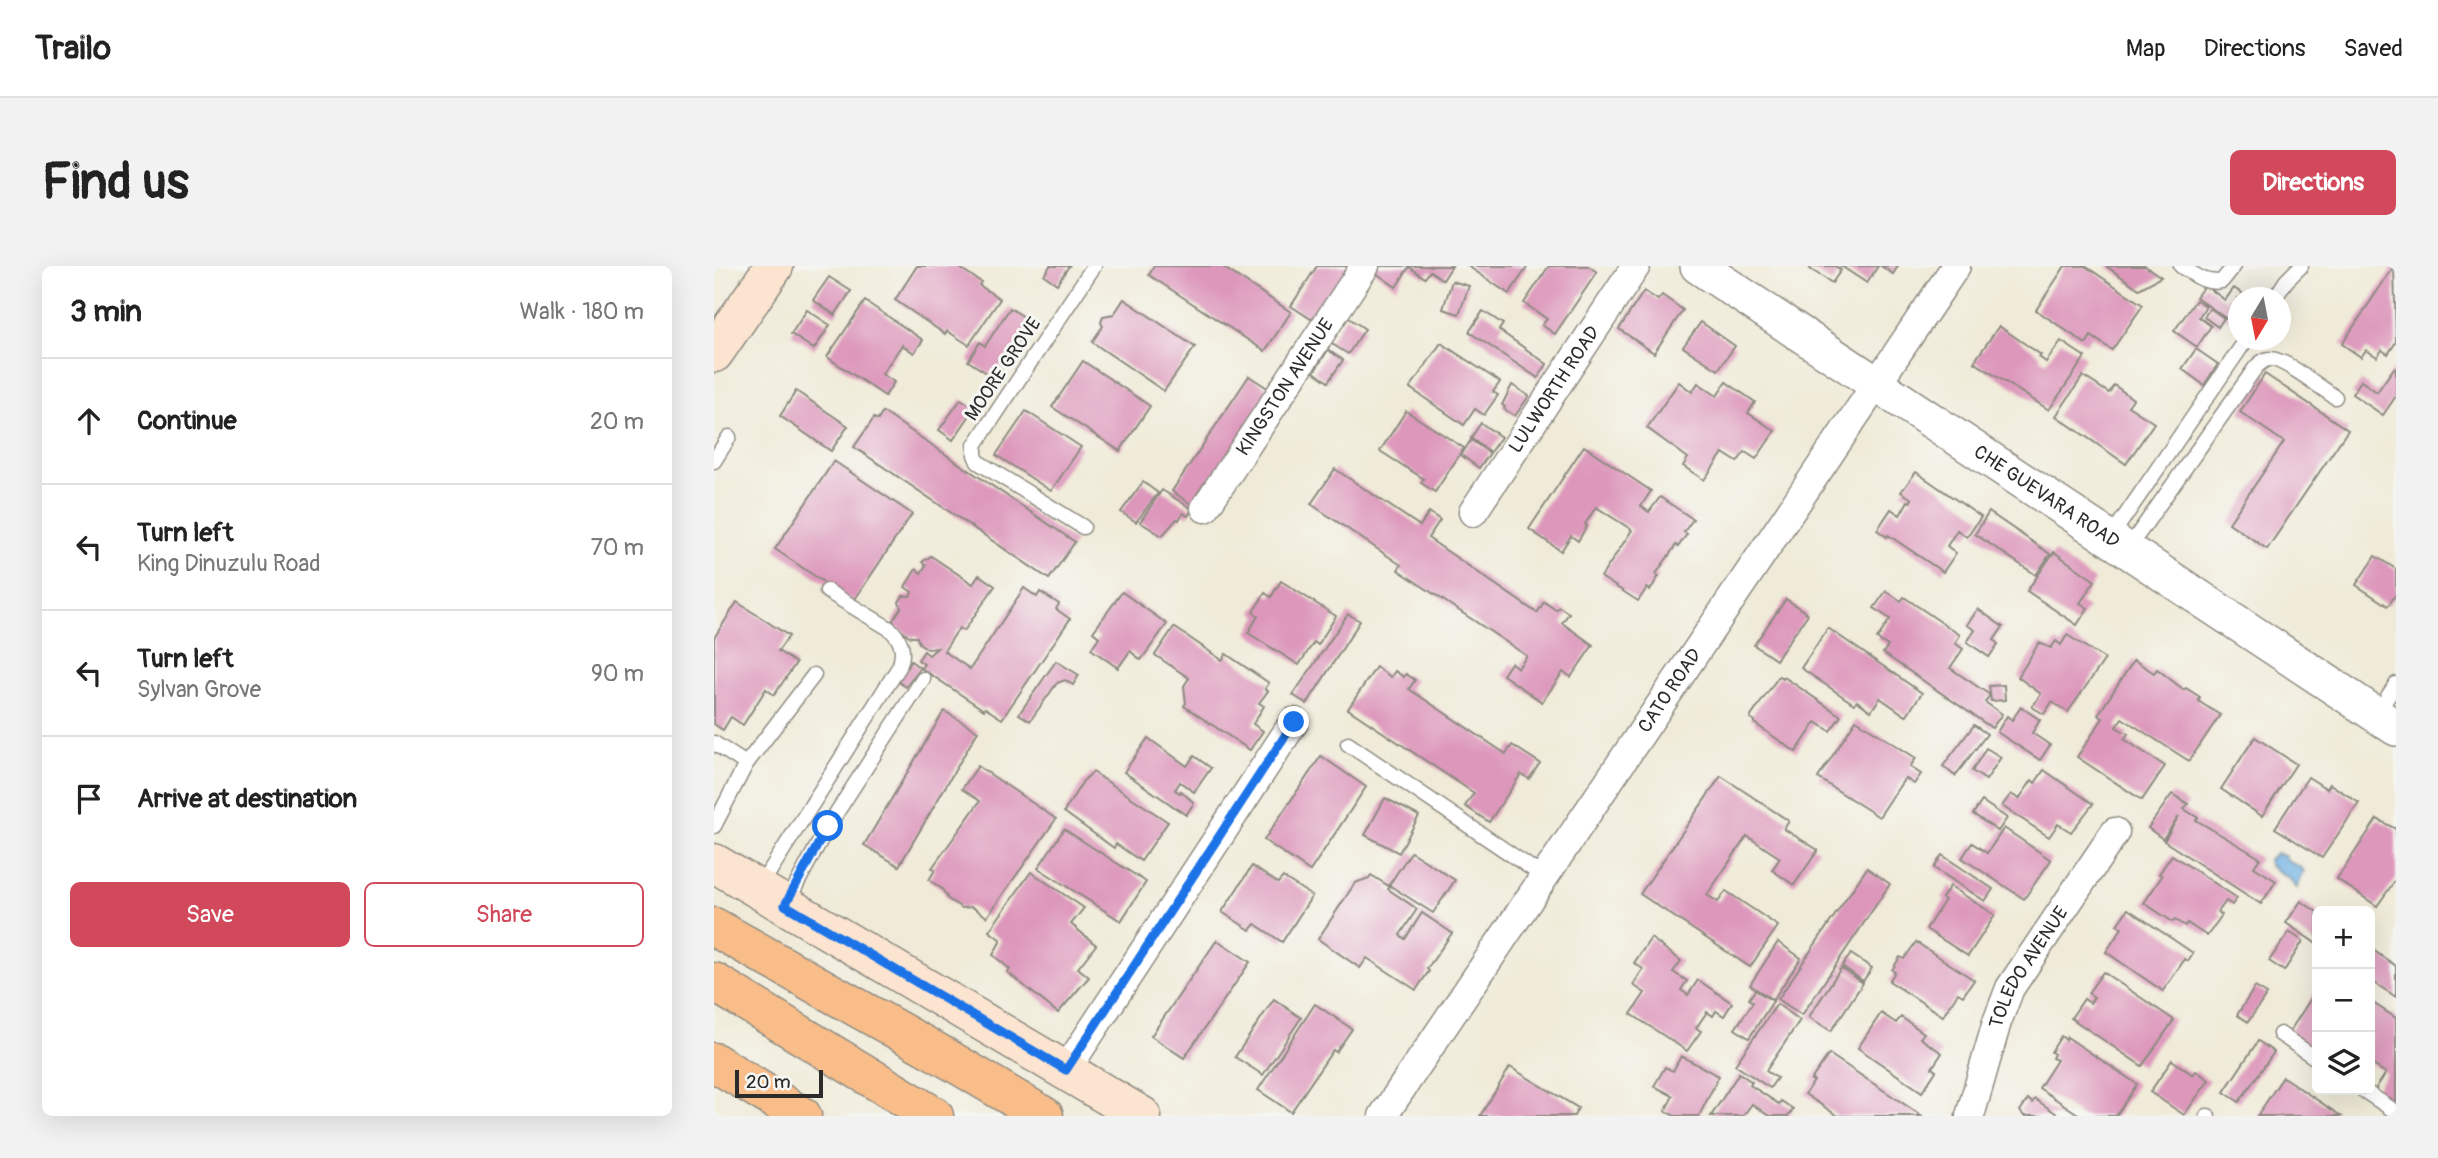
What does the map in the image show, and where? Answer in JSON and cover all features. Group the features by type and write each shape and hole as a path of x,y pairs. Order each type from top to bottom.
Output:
{"highway":[{"path":"714,927 1044,1116"},
{"path":"714,982 934,1116"},
{"path":"714,1062 802,1116"}],"main road":[{"path":"717,343 774,266"},
{"path":"714,863 1142,1116"}],"street":[{"name":"KINGSTON AVENUE","path":"1205,508 1365,266"},
{"name":"LULWORTH ROAD","path":"1473,512 1636,266"},
{"name":"CHE GUEVARA ROAD","path":"1698,266 2386,721"},
{"name":"CATO ROAD","path":"1382,1116 1956,266"},
{"path":"1066,1070 1294,722"},
{"name":"TOLEDO AVENUE","path":"1970,1116 2010,988 2115,832"}],"lane":[{"name":"MOORE GROVE","path":"1083,527 978,462 975,445 1094,266"},
{"path":"2181,266 2207,282 2216,283 2222,281 2234,266"},
{"path":"2282,287 2301,266"},
{"path":"2118,545 2240,350"},
{"path":"2118,545 2263,360 2272,358 2282,362 2335,397"},
{"path":"714,461 729,437"},
{"path":"772,897 903,657 902,644 890,629 827,591"},
{"path":"714,826 746,764 814,675"},
{"path":"772,897 828,826 923,680"},
{"path":"2386,721 2396,684"},
{"path":"714,743 746,764"},
{"path":"1348,744 1543,876"},
{"path":"2280,1034 2312,1056"},
{"path":"2370,1095 2396,1112"}],"water":[{"path":"2276,853 2284,855 2289,862 2304,871 2297,888 2289,878 2270,866 2268,860"}],"building":[{"path":"917,266 957,266 1000,299 969,345 947,331 945,334 895,300"},
{"path":"1050,266 1069,266 1057,284 1044,275"},
{"path":"1154,266 1221,266 1291,312 1265,351 1149,275"},
{"path":"1317,266 1353,266 1317,323 1291,306"},
{"path":"1376,266 1452,266 1443,280 1430,271 1425,278 1409,267 1396,287 1373,271"},
{"path":"1468,266 1528,266 1509,294"},
{"path":"1549,266 1588,266 1597,272 1555,334 1542,325 1547,319 1524,303"},
{"path":"1812,266 1835,266 1841,270 1832,283 1810,269"},
{"path":"1841,266 1878,266 1867,283"},
{"path":"1881,266 1898,266 1893,274"},
{"path":"2065,266 2085,266 2143,305 2112,350 2091,336 2086,344 2036,310"},
{"path":"2106,266 2145,266 2161,277 2139,289"},
{"path":"2394,266 2396,342 2388,354 2382,350 2377,357 2366,350 2361,357 2342,344"},
{"path":"829,277 851,291 835,315 813,300"},
{"path":"1452,281 1469,286 1459,314 1443,309"},
{"path":"2205,285 2225,300 2228,296 2228,320 2196,297"},
{"path":"1644,291 1658,300 1662,295 1683,310 1654,353 1619,329"},
{"path":"1124,299 1195,347 1164,391 1092,342 1103,326 1103,316 1114,314"},
{"path":"2196,300 2206,306 2199,317 2211,326 2197,347 2174,331"},
{"path":"865,301 923,340 914,353 902,345 882,374 894,382 885,396 827,357"},
{"path":"1010,308 1032,322 999,372 994,368 990,375 968,361 980,342 985,346"},
{"path":"2210,308 2224,318 2218,327 2204,317"},
{"path":"807,310 830,325 814,349 791,334"},
{"path":"1483,311 1503,324 1499,330 1547,364 1538,378 1469,332"},
{"path":"1346,316 1365,329 1348,354 1329,342"},
{"path":"1701,322 1735,346 1718,370 1683,347"},
{"path":"1999,326 2041,355 2039,357 2046,362 2061,341 2085,357 2049,410 1974,362"},
{"path":"1441,343 1500,382 1493,392 1498,395 1484,415 1475,409 1464,425 1410,388"},
{"path":"2196,349 2218,364 2204,385 2182,369"},
{"path":"1328,350 1343,360 1328,382 1314,372"},
{"path":"1083,361 1150,406 1120,451 1052,407"},
{"path":"2394,368 2396,396 2383,415 2352,394 2361,381 2377,392"},
{"path":"2265,374 2348,430 2267,549 2229,523 2284,442 2240,412"},
{"path":"1249,376 1272,391 1194,506 1172,491"},
{"path":"2083,376 2109,393 2114,385 2133,399 2128,406 2154,423 2126,464 2056,416"},
{"path":"1679,382 1692,392 1698,383 1717,396 1726,382 1755,402 1748,413 1775,431 1756,459 1745,452 1737,462 1723,453 1704,480 1683,466 1688,458 1647,428"},
{"path":"1512,385 1529,396 1515,416 1502,405"},
{"path":"796,391 848,426 831,451 780,416"},
{"path":"961,399 975,408 953,440 939,430"},
{"path":"1026,411 1081,447 1051,491 996,455"},
{"path":"1406,411 1464,448 1435,492 1421,483 1424,479 1380,451"},
{"path":"883,412 1075,542 1049,579 854,447 874,418 878,420"},
{"path":"1481,423 1501,437 1490,452 1471,438"},
{"path":"1471,440 1490,453 1479,468 1461,455"},
{"path":"1584,446 1651,491 1641,506 1649,512 1660,497 1693,519 1684,532 1687,534 1656,574 1659,576 1650,590 1647,588 1638,601 1601,577 1632,530 1596,507 1578,541 1571,536 1561,551 1529,529"},
{"path":"834,461 912,514 853,602 775,549"},
{"path":"1335,469 1420,526 1429,512 1440,520 1428,538 1537,613 1544,602 1556,610 1559,607 1569,613 1562,623 1593,645 1571,677 1563,672 1542,702 1503,675 1511,663 1518,668 1527,656 1398,570 1401,565 1311,504"},
{"path":"1916,472 1981,517 1967,537 1957,530 1947,546 1956,553 1943,572 1877,530 1891,509 1900,515 1908,501 1910,502 1912,499 1901,492"},
{"path":"1143,482 1158,493 1136,522 1121,512"},
{"path":"1162,490 1192,509 1188,516 1183,513 1162,536 1140,522"},
{"path":"1989,512 2050,554 2036,575 1975,534"},
{"path":"2054,552 2095,581 2080,603 2088,608 2077,625 2027,591"},
{"path":"931,556 973,584 979,575 995,586 964,631 959,628 944,651 970,669 1024,588 1037,597 1040,592 1059,604 1056,609 1070,619 1002,719 921,668 924,664 918,660 924,651 929,655 937,648 928,649 919,643 917,637 911,637 896,627 893,620 901,608 899,602 903,596 910,596 912,592 905,587 916,569 921,573 926,565 922,562"},
{"path":"2375,556 2396,569 2396,594 2388,606 2356,585"},
{"path":"1281,581 1336,616 1318,645 1314,642 1299,665 1248,633 1258,616 1253,612 1265,593 1271,597"},
{"path":"1886,591 1901,601 1904,597 1960,635 1955,643 1963,649 1950,668 1990,695 1985,702 2002,714 1992,728 1883,653 1888,646 1877,639 1890,619 1874,608"},
{"path":"1122,592 1167,624 1141,660 1130,651 1118,668 1091,649 1099,637 1093,632"},
{"path":"1786,599 1808,614 1776,660 1754,645"},
{"path":"737,602 789,636 778,651 796,663 774,695 766,689 743,725 731,717 723,730 714,724 714,638"},
{"path":"1978,609 2003,627 1994,640 1998,644 1989,657 1967,642 1975,630 1967,625"},
{"path":"1348,614 1360,621 1307,704 1293,695"},
{"path":"1174,627 1222,660 1226,654 1269,683 1265,689 1268,691 1259,703 1264,706 1253,724 1263,731 1250,750 1184,706 1184,686 1189,678 1155,655"},
{"path":"1828,628 1922,693 1906,716 1880,698 1871,711 1857,701 1854,704 1801,668"},
{"path":"2067,635 2105,659 2068,712 2052,702 2044,714 2032,707 2041,694 2018,677 2039,643 2051,648 2056,641 2061,645"},
{"path":"2134,660 2154,673 2157,669 2184,690 2186,688 2200,697 2198,701 2220,715 2189,761 2122,718 2116,727 2128,734 2124,739 2165,766 2142,800 2077,757 2103,718 2098,715"},
{"path":"911,661 920,668 906,687 897,681"},
{"path":"1056,661 1079,675 1073,685 1065,680 1057,683 1030,721 1019,714"},
{"path":"1376,667 1391,677 1395,671 1415,680 1409,689 1506,754 1512,745 1540,763 1529,779 1521,774 1489,822 1465,806 1474,793 1348,709"},
{"path":"1779,676 1841,716 1830,731 1816,722 1796,752 1750,718"},
{"path":"2004,685 2005,700 1991,701 1989,686"},
{"path":"2021,707 2040,720 2032,733 2050,745 2040,760 1997,732 2007,716 2012,720"},
{"path":"944,711 978,731 899,866 864,845"},
{"path":"1856,720 1916,758 1910,767 1921,774 1914,784 1905,778 1879,817 1818,778"},
{"path":"1974,725 1987,734 1955,776 1943,766"},
{"path":"2255,737 2296,764 2262,816 2221,789"},
{"path":"1148,738 1187,766 1194,756 1211,768 1194,792 1180,782 1175,790 1180,793 1181,791 1194,803 1186,815 1124,772"},
{"path":"1986,748 2001,757 1986,780 1972,771"},
{"path":"1321,756 1366,787 1310,871 1264,840"},
{"path":"978,766 1056,819 987,917 972,907 962,908 948,899 942,889 929,880 935,870 932,868 980,801 962,789"},
{"path":"2044,770 2093,804 2071,832 2058,824 2049,837 2002,806 2011,794 2019,799 2032,780 2035,783"},
{"path":"1093,772 1168,822 1141,861 1116,844 1114,848 1064,812 1083,781"},
{"path":"1721,776 1789,821 1784,829 1818,850 1794,885 1772,870 1780,858 1747,836 1707,895 1718,902 1726,891 1778,926 1750,967 1640,894"},
{"path":"2308,777 2327,789 2330,784 2359,803 2322,858 2275,828"},
{"path":"2172,794 2188,804 2184,809 2198,818 2196,820 2260,858 2254,867 2276,881 2261,904 2164,841 2179,816 2163,839 2148,828"},
{"path":"1385,798 1419,816 1399,853 1365,835"},
{"path":"1982,801 2007,818 1998,831 1973,814"},
{"path":"2377,819 2396,829 2396,879 2377,906 2337,879"},
{"path":"2004,828 2051,860 2024,899 1962,858 1972,843 1987,853"},
{"path":"1064,829 1146,882 1121,921 1038,868"},
{"path":"1411,852 1455,880 1433,913 1389,885"},
{"path":"1942,855 1993,889 1985,901 1934,868"},
{"path":"2172,855 2237,898 2232,905 2226,901 2218,912 2222,915 2207,936 2187,923 2185,926 2175,920 2173,922 2144,903"},
{"path":"1252,866 1278,883 1283,877 1312,896 1282,942 1255,924 1250,930 1222,912"},
{"path":"1867,868 1890,884 1802,1015 1778,999"},
{"path":"1031,872 1084,908 1071,924 1096,945 1078,968 1089,977 1058,1013 1007,972 1010,969 993,955 1001,940 989,931"},
{"path":"1371,875 1417,909 1400,935 1405,939 1422,913 1452,933 1416,990 1367,958 1360,968 1318,939 1355,883"},
{"path":"1950,886 1995,915 1968,956 1926,929 1945,900 1942,898"},
{"path":"2301,901 2312,909 2312,941 2286,923"},
{"path":"2128,909 2193,953 2188,961 2185,959 2163,991 2106,952 2122,928 2117,925"},
{"path":"2289,932 2303,941 2284,971 2269,961"},
{"path":"1651,938 1681,961 1673,972 1687,981 1681,990 1688,995 1698,980 1732,1003 1724,1016 1716,1011 1713,1016 1707,1012 1696,1028 1701,1031 1687,1051 1631,1014 1645,993 1633,985 1643,969 1634,963"},
{"path":"1217,940 1250,962 1184,1058 1151,1036"},
{"path":"1778,942 1801,958 1773,1000 1750,985"},
{"path":"1916,942 1974,980 1963,996 1958,993 1943,1016 1889,981 1900,957 1904,959"},
{"path":"2375,951 2396,966 2396,997 2375,983"},
{"path":"1851,954 1872,968 1863,981 1842,966"},
{"path":"1841,968 1863,983 1831,1031 1809,1017"},
{"path":"2103,972 2174,1020 2142,1066 2071,1018 2084,999 2090,1003 2094,997 2088,993"},
{"path":"2255,987 2267,994 2248,1022 2237,1015"},
{"path":"1755,990 1773,1001 1749,1038 1735,1029 1753,1002 1749,999"},
{"path":"2312,997 2312,1050 2288,1034"},
{"path":"1274,999 1301,1018 1263,1075 1235,1057"},
{"path":"1315,1004 1352,1029 1336,1052 1333,1050 1291,1112 1258,1090"},
{"path":"1777,1004 1800,1020 1766,1071 1777,1078 1770,1088 1735,1065"},
{"path":"2375,1004 2396,1018 2396,1105 2375,1092 2386,1073 2375,1066"},
{"path":"1881,1013 1896,1023 1901,1017 1924,1033 1920,1038 1942,1053 1932,1068 1936,1071 1922,1092 1858,1048"},
{"path":"2061,1036 2066,1040 2067,1037 2137,1084 2116,1116 2081,1116 2039,1088 2057,1060 2052,1058 2054,1054 2051,1052"},
{"path":"2258,1041 2274,1052 2239,1102 2224,1092"},
{"path":"1829,1054 1922,1116 1838,1116 1805,1094"},
{"path":"1681,1056 1719,1076 1699,1116 1675,1116 1665,1111 1673,1096 1654,1086 1665,1067 1673,1071"},
{"path":"2172,1060 2193,1075 2196,1071 2209,1080 2184,1115 2150,1092"},
{"path":"1510,1067 1578,1108 1574,1116 1480,1116"},
{"path":"1739,1073 1752,1082 1750,1085 1779,1104 1781,1101 1793,1109 1788,1116 1769,1116 1752,1104 1743,1116 1711,1116"},
{"path":"2283,1077 2341,1116 2257,1116"},
{"path":"2028,1099 2032,1103 2035,1099 2060,1116 2024,1116 2020,1111"}],"route":[{"path":"828,826 785,905 1066,1070 1294,722"}]}
